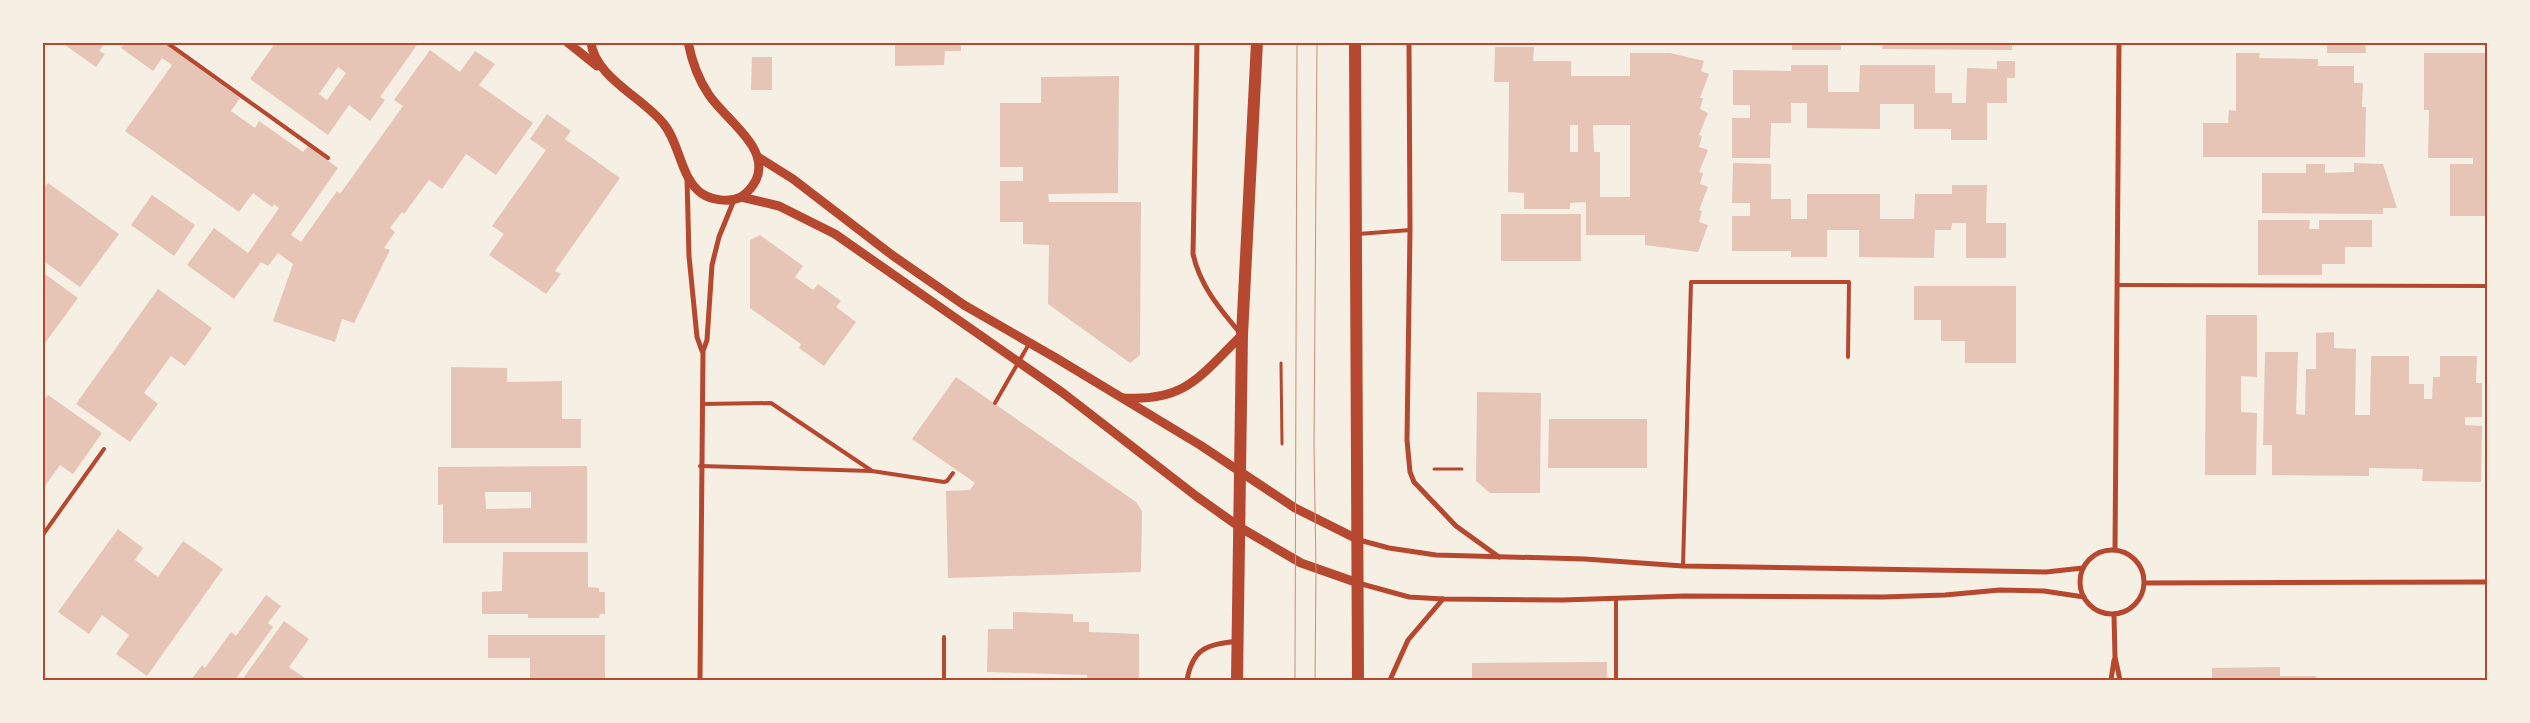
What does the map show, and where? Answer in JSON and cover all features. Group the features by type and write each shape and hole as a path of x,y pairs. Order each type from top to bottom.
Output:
{"main road":[{"path":"1238,680 1242,335 1257,42"},
{"path":"1355,42 1360,679"}],"street":[{"path":"567,42 642,100 664,123 693,184 701,192 717,199 737,198 779,206 835,234 1063,393 1196,496 1241,528 1302,563 1358,583 1409,597 1443,599 1684,596 1926,596 2000,590 2044,591 2084,597"},
{"path":"592,42 597,60 609,75"},
{"path":"1120,398 1154,398 1182,390 1196,381 1242,335 1219,308 1203,284 1193,254 1197,42"},
{"path":"1409,42 1410,230 1407,440 1410,472 1414,482 1451,522 1467,536 1499,558"},
{"path":"2115,550 2119,42"},
{"path":"688,44 693,65 707,93 753,146 760,167 757,178 737,198 719,237 712,265 707,340 703,351 700,466 700,680"},
{"path":"758,157 793,180 892,255 964,305 1241,471 1315,519 1359,540 1412,552 1499,558 1584,558 1684,566 2046,572 2083,568"},
{"path":"685,168 689,256 697,337 703,351"},
{"path":"2105,550 2115,550 2133,557 2144,573 2145,582 2139,601 2123,613 2114,615 2103,614 2094,609 2084,597 2080,581 2083,568 2095,554 2105,550"},
{"path":"2145,582 2488,582"},
{"path":"1390,680 1408,640 1443,599"},
{"path":"2114,615 2115,657 2120,680"},
{"path":"1187,680 1193,662 1201,650 1211,644 1238,641"},
{"path":"2110,680 2115,657"}],"lane":[{"path":"166,42 328,158"},
{"path":"1357,234 1410,230"},
{"path":"1684,566 1690,282 1849,282 1848,357"},
{"path":"2118,285 2488,286"},
{"path":"995,403 1029,343"},
{"path":"702,404 771,403 872,471"},
{"path":"42,536 104,449"},
{"path":"700,466 872,471 944,482 953,473"},
{"path":"1616,598 1616,680"},
{"path":"944,637 944,680"}],"path":[{"path":"1281,363 1282,444"},
{"path":"1433,469 1462,469"}],"building":[{"path":"61,42 106,42 99,51 105,54 96,67"},
{"path":"125,42 163,42 240,98 231,111 255,128 259,121 303,152 308,146 338,168 291,235 301,242 337,191 340,194 403,106 394,100 430,50 460,72 475,51 495,64 479,85 533,123 496,175 466,154 442,189 429,180 404,214 402,212 390,228 395,232 384,248 390,250 354,323 342,319 335,342 273,321 293,264 278,253 268,266 261,262 234,299 187,265 214,228 248,253 279,208 274,204 272,207 253,193 239,212 125,131 172,65 162,58 153,71 121,48"},
{"path":"276,42 419,42 380,97 385,100 370,121 349,105 328,135 250,79","holes":["338,67 346,73 327,100 319,94"]},
{"path":"895,42 961,42 961,51 945,51 944,65 895,66"},
{"path":"1620,42 1667,42 1667,44 1620,44"},
{"path":"1792,42 1841,42 1841,50 1792,50"},
{"path":"1883,42 2012,42 2012,50 1882,49"},
{"path":"2269,42 2365,42 2366,53 2327,53 2327,44"},
{"path":"1495,47 1534,47 1533,61 1571,61 1571,76 1630,76 1630,53 1670,53 1704,61 1701,71 1709,74 1700,98 1703,98 1700,109 1708,113 1699,135 1702,136 1699,147 1708,150 1699,172 1703,173 1700,184 1708,187 1699,210 1702,211 1699,222 1708,225 1698,252 1645,245 1645,235 1586,235 1586,202 1570,203 1570,209 1524,209 1524,193 1508,192 1509,82 1494,82","holes":["1570,125 1578,125 1578,152 1570,152","1593,125 1630,125 1630,197 1600,197 1600,152 1594,152"]},
{"path":"2236,53 2260,53 2259,58 2318,59 2318,66 2354,66 2354,83 2363,83 2362,107 2366,107 2365,157 2203,157 2203,123 2228,123 2229,110 2236,111"},
{"path":"2424,53 2488,53 2488,216 2450,216 2450,164 2473,164 2473,158 2428,158 2429,110 2424,110"},
{"path":"752,57 772,57 772,90 751,90"},
{"path":"1997,61 2015,61 2015,78 2007,78 2007,103 1987,103 1987,140 1951,140 1951,129 1914,129 1914,104 1880,104 1880,129 1807,128 1807,103 1791,103 1791,123 1771,123 1770,158 1732,158 1732,118 1750,118 1750,105 1733,105 1733,70 1791,71 1791,65 1828,65 1828,92 1859,92 1860,65 1935,65 1935,93 1952,93 1952,103 1966,103 1967,68 1997,69"},
{"path":"1119,76 1118,193 1048,194 1049,202 1141,202 1140,355 1130,363 1048,304 1049,245 1023,244 1023,222 1000,222 1000,181 1023,181 1023,167 1000,167 1000,103 1041,103 1041,77"},
{"path":"547,114 571,131 565,139 620,178 555,271 561,274 546,294 489,255 504,234 492,226 546,150 530,139"},
{"path":"1733,163 1771,164 1771,199 1791,199 1791,219 1807,219 1807,194 1880,194 1880,219 1914,219 1915,194 1952,194 1952,185 1987,185 1986,223 2006,223 2006,258 1966,258 1966,223 1952,223 1951,230 1935,230 1934,258 1859,257 1859,230 1827,230 1827,257 1791,257 1791,251 1732,251 1732,216 1750,216 1750,203 1732,203"},
{"path":"2354,163 2383,164 2397,208 2383,208 2383,214 2262,213 2262,173 2306,173 2306,164 2325,164 2325,173 2354,172"},
{"path":"48,183 119,234 80,287 42,260 42,191"},
{"path":"152,195 195,225 174,256 131,225"},
{"path":"1501,214 1581,214 1581,261 1501,261"},
{"path":"2258,220 2310,220 2309,229 2319,229 2319,220 2372,220 2372,247 2345,247 2345,264 2322,264 2322,275 2258,275"},
{"path":"760,235 803,266 795,277 813,290 818,284 841,301 836,307 856,322 824,366 799,348 801,344 750,308 750,240"},
{"path":"42,272 78,298 42,347"},
{"path":"1914,286 2016,286 2016,363 1965,363 1965,341 1941,341 1941,320 1914,320"},
{"path":"158,289 212,328 185,366 171,356 144,393 158,404 130,442 76,404"},
{"path":"2206,315 2257,315 2257,377 2241,376 2241,412 2257,413 2256,475 2205,475"},
{"path":"2334,332 2334,348 2356,349 2355,415 2370,415 2371,356 2409,356 2409,384 2424,384 2424,399 2432,399 2433,377 2440,377 2440,356 2477,356 2476,383 2482,383 2482,417 2465,417 2465,425 2482,426 2481,482 2422,481 2423,469 2369,468 2369,476 2272,475 2272,445 2263,445 2265,352 2298,352 2296,414 2305,415 2306,369 2316,369 2316,333"},
{"path":"451,367 507,368 507,382 562,381 562,419 581,419 581,448 451,448"},
{"path":"956,377 1136,502 1142,511 1141,572 948,578 946,491 970,490 975,483 912,439"},
{"path":"1477,392 1541,393 1540,493 1490,493 1476,481"},
{"path":"48,395 102,433 73,474 60,465 42,490 42,402"},
{"path":"1549,419 1647,419 1647,468 1548,468"},
{"path":"587,466 587,543 443,543 443,504 438,505 438,467","holes":["485,492 531,492 531,508 486,509"]},
{"path":"118,529 143,548 135,560 158,577 183,541 223,569 147,676 116,654 129,635 102,615 89,634 58,612"},
{"path":"503,552 588,552 588,587 599,588 599,592 605,592 605,614 600,614 599,618 528,618 528,614 482,614 482,592 502,591"},
{"path":"266,595 281,606 268,623 273,627 235,680 191,680 202,665 205,668 231,632 236,636"},
{"path":"1013,612 1073,614 1073,622 1089,622 1089,632 1139,634 1139,680 1087,680 1087,675 987,672 988,629 1013,629"},
{"path":"284,621 309,639 289,667 305,678 304,680 242,680"},
{"path":"488,635 605,635 605,680 530,680 530,658 488,658"},
{"path":"1607,662 1607,680 1472,680 1472,663"},
{"path":"2280,667 2280,676 2316,676 2316,680 2212,680 2212,668"}],"tram line":[{"path":"1295,680 1297,42"},
{"path":"1315,680 1314,445 1317,42"}]}
